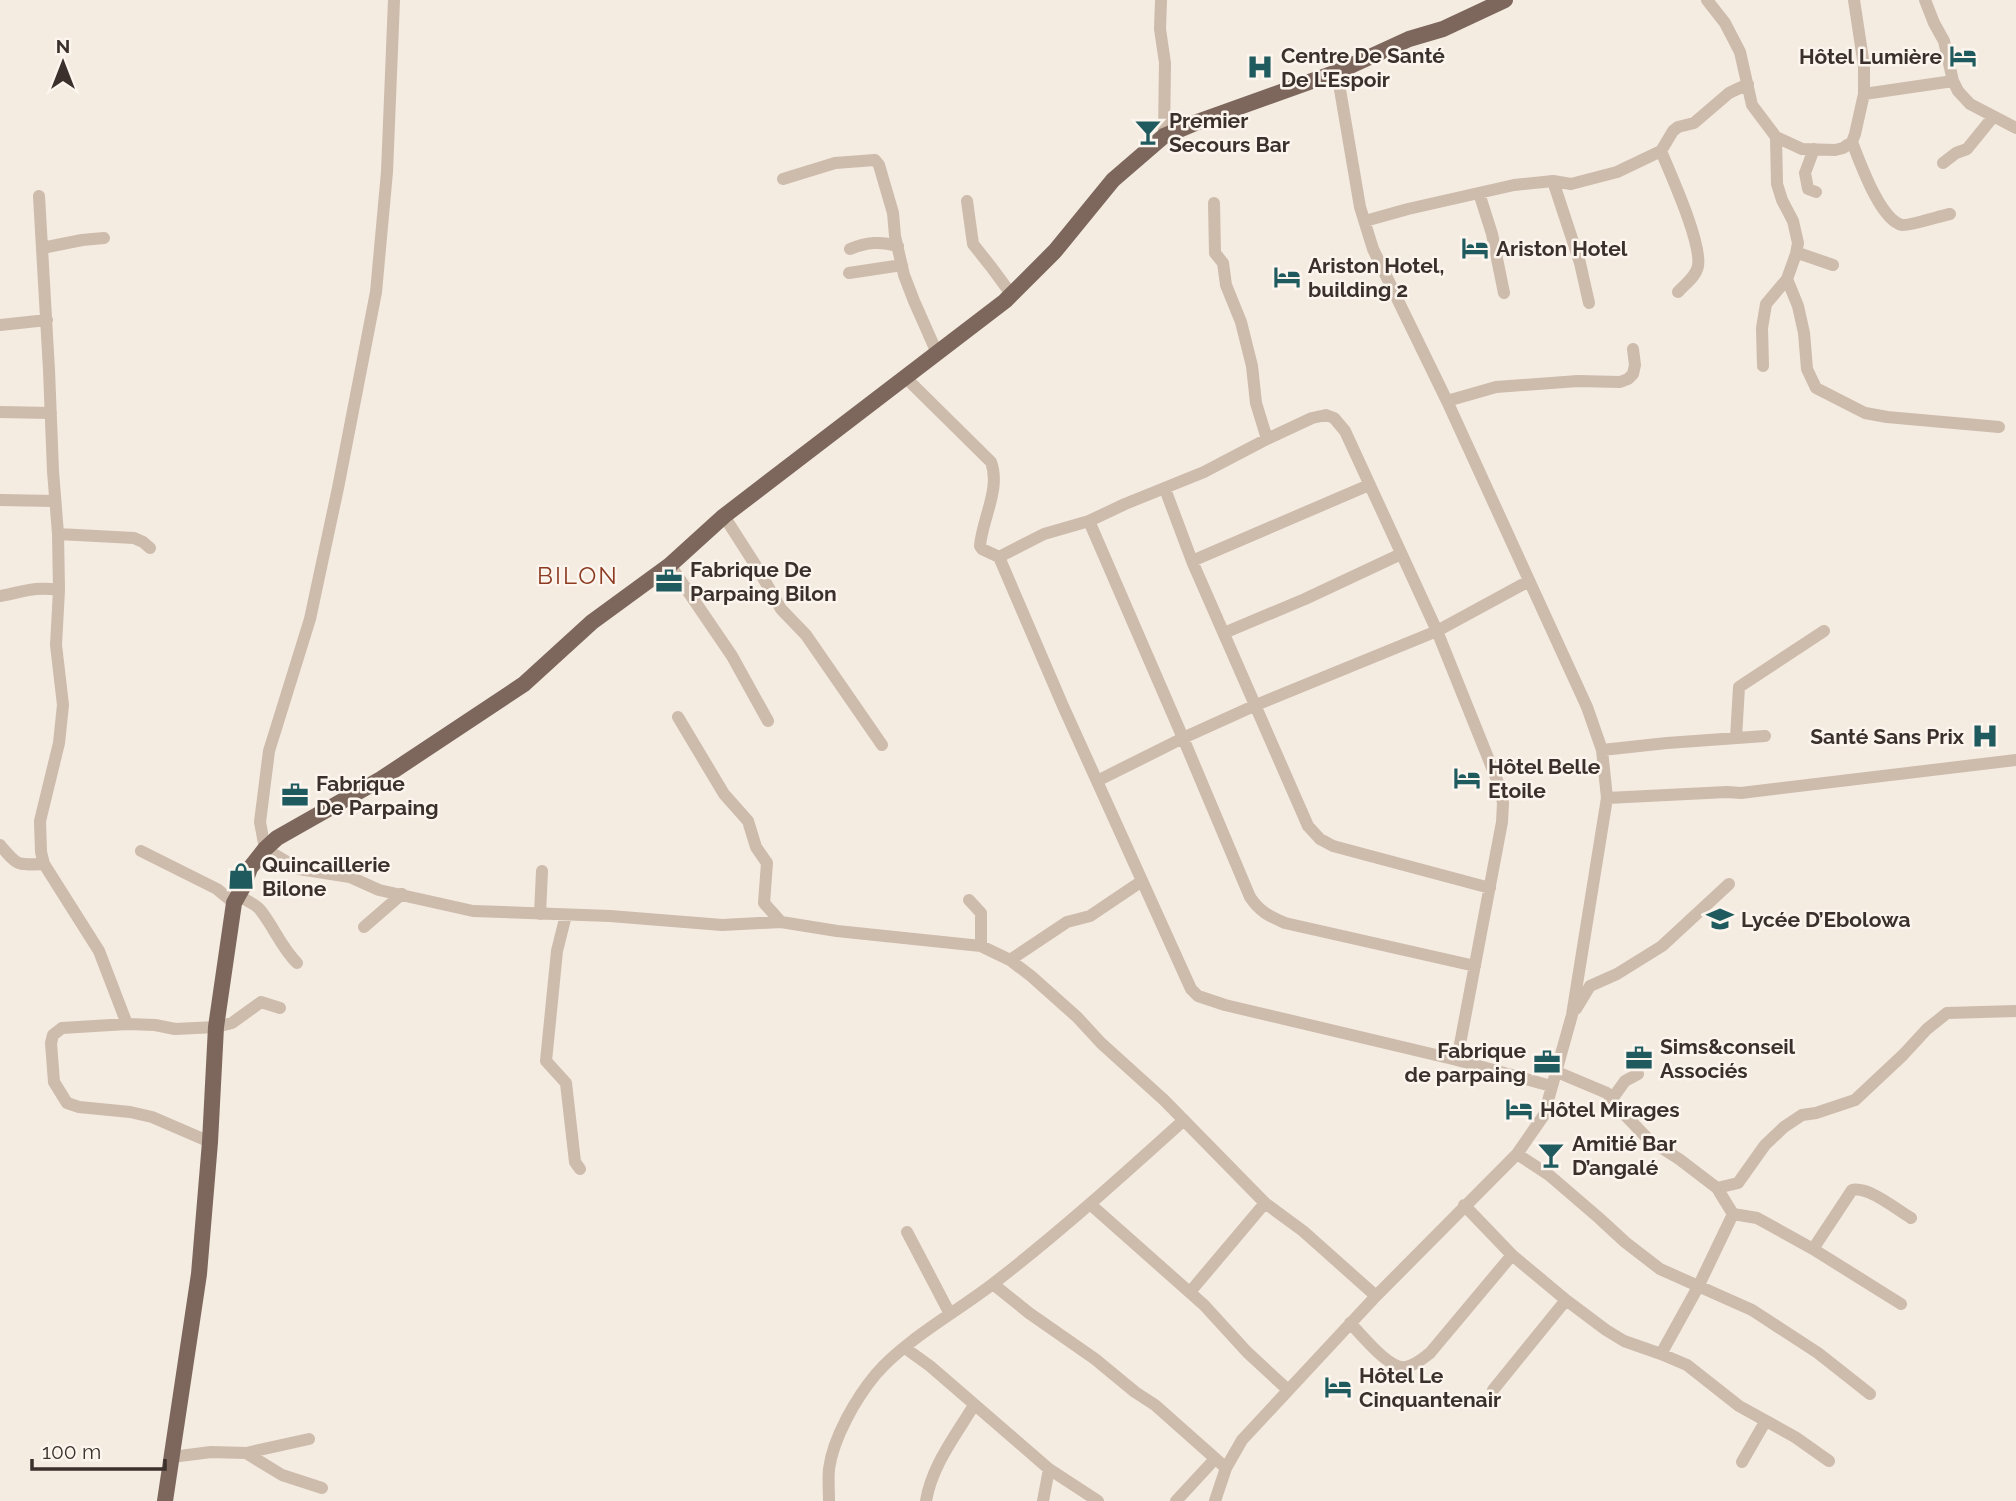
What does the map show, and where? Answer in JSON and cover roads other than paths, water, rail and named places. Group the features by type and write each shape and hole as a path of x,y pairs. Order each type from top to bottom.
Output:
{"main road":[{"path":"165,1501 199,1274 216,1027 237,898 250,868 265,849 277,838 382,779 524,684 592,622 670,565 723,516 1011,294 1055,251 1113,180 1164,136 1337,72 1409,39 1443,29 1505,0"}],"street":[{"path":"394,0 387,172 376,292 310,619 269,751 260,822 265,849 299,869 350,877 379,890 461,909 664,919 722,925 781,922 837,931 981,946 1010,960 1031,976 1184,1120 1265,1203 1303,1231 1376,1296"},
{"path":"1161,0 1160,30 1165,62 1164,136"},
{"path":"1707,0 1726,23 1740,52 1752,105 1776,137 1802,149 1835,150 1852,142 1864,94 1864,66 1854,0"},
{"path":"1925,0 1944,41 1953,81 1958,91 1970,104 2016,128"},
{"path":"1215,1501 1226,1468 1242,1440 1350,1323 1517,1154 1545,1115 1572,1015 1607,798 1602,750 1587,707 1447,401 1373,248 1360,207 1337,72"},
{"path":"1864,94 1953,81"},
{"path":"1365,221 1514,186 1553,181 1571,184 1617,172 1661,150 1678,127 1694,123 1730,93 1748,84"},
{"path":"1943,163 1967,149 1993,117"},
{"path":"1763,366 1762,328 1766,304 1787,279 1797,243 1793,221 1782,201 1777,184 1776,137"},
{"path":"1852,142 1877,200 1892,221 1904,226 1950,214"},
{"path":"1814,149 1805,173 1808,188 1816,192"},
{"path":"1661,150 1695,240 1698,256 1695,274 1678,292"},
{"path":"783,179 835,163 875,160 879,164 889,195 902,265 914,301 937,353"},
{"path":"1553,181 1580,263 1589,303"},
{"path":"1479,193 1492,234 1504,293"},
{"path":"39,196 58,534 56,645 63,705 59,743 40,821 41,852 44,864 99,951 127,1024"},
{"path":"967,201 972,244 1011,294"},
{"path":"1214,203 1215,253 1223,263 1226,285 1241,322 1252,366 1256,403 1267,439"},
{"path":"42,248 104,238"},
{"path":"850,249 881,241 898,246"},
{"path":"1796,254 1833,265"},
{"path":"849,273 902,265"},
{"path":"1787,279 1798,306 1804,333 1807,369 1816,388 1865,413 1999,427"},
{"path":"0,325 47,320"},
{"path":"1447,401 1496,387 1578,381 1620,382 1633,374 1633,348"},
{"path":"905,377 991,462 994,469 992,498 980,546 999,557 1191,989 1198,996 1225,1004 1457,1060 1552,1086"},
{"path":"0,412 51,413"},
{"path":"999,557 1044,534 1088,521 1204,472 1312,418 1326,415 1334,418 1345,431 1437,631 1499,785 1503,803 1502,822 1457,1060"},
{"path":"1192,561 1368,485"},
{"path":"1165,489 1192,561 1308,825 1320,839 1333,846 1489,888"},
{"path":"0,500 55,501"},
{"path":"723,516 782,610 806,635 882,745"},
{"path":"1088,521 1257,908 1285,923 1475,967"},
{"path":"58,534 134,538 150,548"},
{"path":"1224,633 1401,554"},
{"path":"670,565 732,656 768,721"},
{"path":"1097,782 1256,705 1437,631 1529,581"},
{"path":"0,596 22,589 44,587 59,590"},
{"path":"1737,738 1739,687 1824,631"},
{"path":"678,717 724,794 748,821 755,847 767,863 764,902 781,922"},
{"path":"1602,750 1765,736"},
{"path":"1607,798 1741,793 2016,760"},
{"path":"0,845 14,862 20,865 44,864"},
{"path":"141,851 259,907 285,952 297,963"},
{"path":"540,914 542,871"},
{"path":"1010,960 1067,922 1090,916 1142,881"},
{"path":"1572,1015 1590,985 1616,974 1662,946 1730,884"},
{"path":"364,927 402,894"},
{"path":"968,900 981,913 981,946"},
{"path":"566,915 557,951 545,1061 566,1083 575,1162 580,1170"},
{"path":"209,1142 152,1117 67,1103 54,1082 51,1042 53,1035 62,1028 127,1024 175,1029 216,1027 232,1023 261,1002 280,1008"},
{"path":"1717,1188 1738,1183 1765,1145 1802,1115 1856,1100 1927,1029 1947,1013 2016,1011"},
{"path":"1556,1072 1607,1093 1649,1140 1717,1188 1734,1214 1758,1218 1901,1304"},
{"path":"1612,1099 1625,1082 1638,1074"},
{"path":"829,1501 830,1468 837,1440 857,1402 876,1374 905,1348 993,1284 1090,1204 1184,1120"},
{"path":"1517,1154 1549,1175 1660,1269 1752,1310 1818,1353 1870,1394"},
{"path":"1813,1249 1852,1190 1858,1188 1866,1190 1911,1218"},
{"path":"1190,1292 1265,1203"},
{"path":"1090,1204 1190,1292 1247,1352 1288,1390"},
{"path":"1464,1205 1512,1255 1566,1300 1624,1341 1687,1365 1739,1405 1795,1437 1829,1461"},
{"path":"1661,1354 1734,1214"},
{"path":"907,1231 950,1314"},
{"path":"1350,1323 1393,1365 1403,1368 1414,1365 1430,1353 1512,1255"},
{"path":"993,1284 1155,1405 1226,1468"},
{"path":"1493,1390 1566,1300"},
{"path":"905,1348 930,1366 1049,1469 1098,1501"},
{"path":"926,1501 941,1458 974,1405"},
{"path":"1742,1462 1766,1422"},
{"path":"172,1457 211,1452 246,1453 309,1439"},
{"path":"246,1453 282,1475 322,1488"},
{"path":"1176,1501 1214,1460"},
{"path":"1043,1501 1049,1469"}],"place":[{"name":"Hôtel Lumière","path":"1963,56"},
{"name":"Centre De Santé De L’Espoir","path":"1260,67"},
{"name":"Premier Secours Bar","path":"1148,132"},
{"name":"Ariston Hotel","path":"1475,248"},
{"name":"Ariston Hotel, building 2","path":"1287,277"},
{"name":"Fabrique De Parpaing Bilon","path":"669,581"},
{"name":"Santé Sans Prix","path":"1985,736"},
{"name":"Hôtel Belle Etoile","path":"1467,778"},
{"name":"Fabrique De Parpaing","path":"295,795"},
{"name":"Quincaillerie Bilone","path":"241,876"},
{"name":"Lycée D’Ebolowa","path":"1720,919"},
{"name":"Sims&conseil Associés","path":"1639,1058"},
{"name":"Fabrique de parpaing","path":"1547,1062"},
{"name":"Hôtel Mirages","path":"1519,1109"},
{"name":"Amitié Bar D’angalé","path":"1551,1155"},
{"name":"Hôtel Le Cinquantenair","path":"1338,1387"}],"district":[{"name":"BILON","path":"578,575"}]}
